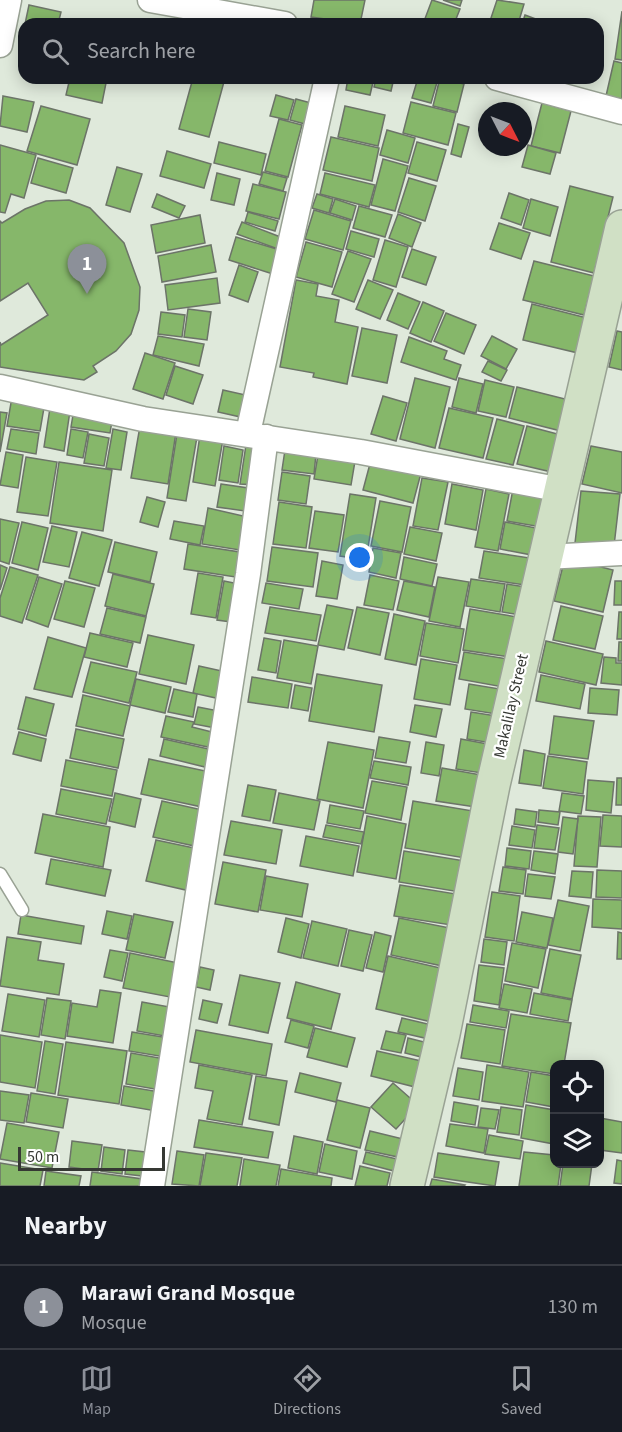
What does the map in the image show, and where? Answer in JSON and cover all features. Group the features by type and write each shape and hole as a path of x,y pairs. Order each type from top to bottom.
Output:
{"main road":[{"name":"Makalilay Street","path":"407,1186 443,1034 493,785 622,227"}],"street":[{"path":"0,45 9,0"},
{"path":"150,0 193,3 259,18"},
{"path":"152,1186 248,574 257,435 326,84"},
{"path":"519,84 622,112"},
{"path":"0,387 143,419 257,435 562,490"},
{"path":"545,557 622,553"}],"lane":[{"path":"0,874 22,910"}],"building":[{"path":"314,0 365,0 361,18 311,17"},
{"path":"432,0 460,9 456,18 425,18"},
{"path":"443,0 462,0 460,6"},
{"path":"497,0 524,4 520,18 491,18"},
{"path":"29,5 61,12 60,18 26,18"},
{"path":"622,11 622,60 615,59"},
{"path":"614,61 622,63 622,99 606,96"},
{"path":"69,84 106,84 102,103 66,95"},
{"path":"191,84 223,84 209,137 179,129"},
{"path":"347,84 373,84 370,95 346,90"},
{"path":"375,84 393,84 391,91 374,87"},
{"path":"416,84 437,84 431,103 412,98"},
{"path":"438,84 464,84 457,112 433,106"},
{"path":"276,95 294,100 288,120 270,116"},
{"path":"3,96 34,102 27,132 0,126"},
{"path":"296,99 311,103 305,124 290,120"},
{"path":"411,102 456,113 448,145 403,133"},
{"path":"542,103 571,111 560,153 532,146"},
{"path":"41,106 90,119 77,165 27,151"},
{"path":"345,106 385,115 378,146 338,137"},
{"path":"279,119 302,125 288,177 265,171"},
{"path":"458,124 469,127 461,157 451,154"},
{"path":"387,130 415,138 408,163 380,155"},
{"path":"331,137 379,148 372,181 323,170"},
{"path":"219,142 266,154 261,175 214,163"},
{"path":"417,142 446,150 437,181 408,173"},
{"path":"0,145 36,155 24,198 11,194 5,213 0,212"},
{"path":"532,146 556,153 550,174 522,167 525,156 532,156"},
{"path":"167,151 211,164 204,188 160,176"},
{"path":"38,158 73,168 66,193 31,183"},
{"path":"383,159 408,166 395,211 371,205"},
{"path":"117,167 142,174 130,212 106,205"},
{"path":"263,172 287,178 283,191 259,184"},
{"path":"217,173 240,179 234,205 211,200"},
{"path":"325,173 375,185 369,207 320,194"},
{"path":"409,178 436,186 425,221 398,212"},
{"path":"253,184 286,192 279,219 246,211"},
{"path":"570,186 613,197 594,273 551,262"},
{"path":"509,193 529,200 521,225 501,218"},
{"path":"157,194 185,206 179,218 152,207"},
{"path":"317,194 333,199 329,213 312,208"},
{"path":"335,199 356,206 352,220 330,213"},
{"path":"531,199 558,207 550,236 523,228"},
{"path":"69,200 90,208 124,243 140,287 139,310 131,334 116,351 93,366 97,372 84,380 0,367 0,342 1,345 48,315 28,283 0,301 0,221 2,223 25,209 46,201"},
{"path":"359,206 392,215 385,237 353,228"},
{"path":"314,210 351,221 343,250 305,239"},
{"path":"248,212 278,221 275,231 245,222"},
{"path":"398,214 421,223 412,247 389,238"},
{"path":"200,215 205,243 156,253 151,225"},
{"path":"242,222 283,238 278,249 237,234"},
{"path":"499,223 530,233 521,259 490,249"},
{"path":"351,231 379,239 374,257 346,249"},
{"path":"236,237 280,250 273,274 229,260"},
{"path":"385,240 408,247 396,287 373,280"},
{"path":"306,242 342,252 332,287 296,277"},
{"path":"211,245 216,272 162,282 158,256"},
{"path":"412,249 436,257 426,285 402,277"},
{"path":"348,251 371,259 354,302 332,294"},
{"path":"534,261 594,276 584,315 523,300"},
{"path":"239,265 258,272 248,302 229,295"},
{"path":"217,278 220,303 168,310 165,285"},
{"path":"296,280 318,284 316,296 339,300 335,322 358,327 347,384 313,377 314,373 280,367"},
{"path":"368,280 393,290 380,319 356,309"},
{"path":"398,293 420,302 408,329 387,320"},
{"path":"423,302 444,311 431,342 410,333"},
{"path":"532,304 587,318 578,353 523,340"},
{"path":"188,309 211,312 207,340 184,337"},
{"path":"161,312 185,315 182,337 158,334"},
{"path":"446,313 476,325 464,354 434,341"},
{"path":"362,328 397,335 387,383 352,376"},
{"path":"617,331 622,332 622,370 609,367"},
{"path":"158,336 204,344 199,366 153,355"},
{"path":"492,336 517,349 506,369 481,356"},
{"path":"409,337 447,351 444,359 461,365 456,380 401,362"},
{"path":"145,353 175,363 163,399 133,389"},
{"path":"488,361 507,370 501,381 482,372"},
{"path":"175,366 203,375 193,404 166,395"},
{"path":"415,378 450,387 435,448 400,439"},
{"path":"459,378 483,384 476,413 452,407"},
{"path":"485,380 514,387 506,417 478,411"},
{"path":"517,387 577,402 569,433 509,418"},
{"path":"223,390 250,396 245,418 218,412"},
{"path":"383,396 407,403 396,441 371,434"},
{"path":"12,397 45,402 40,431 7,426"},
{"path":"50,408 70,411 64,451 44,447"},
{"path":"449,408 493,418 483,458 439,448"},
{"path":"0,412 7,413 0,452"},
{"path":"73,415 112,421 110,433 71,427"},
{"path":"497,419 524,426 513,465 486,459"},
{"path":"140,426 176,432 168,484 131,478"},
{"path":"527,426 565,436 556,473 517,464"},
{"path":"11,429 39,433 36,454 7,449"},
{"path":"71,429 88,432 83,458 67,455"},
{"path":"113,429 127,432 121,470 106,468"},
{"path":"89,434 109,438 104,466 84,463"},
{"path":"177,434 197,437 186,501 167,498"},
{"path":"200,435 223,439 215,486 193,482"},
{"path":"246,445 262,449 256,485 240,484"},
{"path":"224,446 243,450 238,483 219,480"},
{"path":"591,446 622,452 622,493 582,484"},
{"path":"285,450 316,454 314,474 282,470"},
{"path":"6,452 23,455 18,488 0,485"},
{"path":"318,455 355,461 351,485 314,479"},
{"path":"26,457 57,462 48,516 17,512"},
{"path":"371,460 421,473 413,503 363,490"},
{"path":"59,462 112,470 103,531 50,523"},
{"path":"282,472 310,476 306,504 278,500"},
{"path":"422,478 448,482 438,530 413,526"},
{"path":"221,484 255,489 252,512 217,507"},
{"path":"452,484 483,490 476,530 445,524"},
{"path":"486,489 509,494 498,551 475,547"},
{"path":"513,489 553,496 547,528 507,521"},
{"path":"581,491 620,494 614,546 575,543"},
{"path":"350,494 376,498 366,560 340,556"},
{"path":"147,497 165,502 158,527 140,522"},
{"path":"380,501 411,507 402,552 371,546"},
{"path":"279,502 312,507 306,548 273,544"},
{"path":"208,508 252,518 246,551 202,544"},
{"path":"315,511 344,515 338,552 309,548"},
{"path":"0,519 19,523 9,564 0,561"},
{"path":"174,521 204,526 200,545 170,539"},
{"path":"22,522 48,528 38,570 12,563"},
{"path":"505,522 541,529 537,556 500,549"},
{"path":"52,526 77,532 69,567 43,562"},
{"path":"410,527 442,533 436,561 404,554"},
{"path":"82,532 112,540 99,586 69,578"},
{"path":"115,542 157,552 150,582 108,572"},
{"path":"188,544 246,553 242,578 184,569"},
{"path":"272,547 318,553 313,587 267,581"},
{"path":"373,548 401,553 396,578 369,572"},
{"path":"484,551 530,558 525,585 479,578"},
{"path":"404,557 437,564 432,586 400,579"},
{"path":"565,558 613,570 603,612 554,601"},
{"path":"322,561 343,565 337,599 316,596"},
{"path":"0,565 7,568 0,590"},
{"path":"10,567 38,575 22,623 0,616 0,598"},
{"path":"198,573 223,577 216,618 191,614"},
{"path":"113,574 154,584 146,616 105,606"},
{"path":"370,575 399,581 393,610 364,605"},
{"path":"39,577 62,584 48,627 26,619"},
{"path":"438,577 469,582 460,627 429,621"},
{"path":"471,579 505,584 500,612 466,606"},
{"path":"65,581 95,588 84,627 54,619"},
{"path":"224,581 244,585 238,623 217,620"},
{"path":"404,581 435,587 429,617 397,610"},
{"path":"615,581 622,581 622,605 614,605"},
{"path":"266,583 303,589 299,609 262,603"},
{"path":"507,584 526,587 521,615 502,612"},
{"path":"327,605 353,610 344,650 318,645"},
{"path":"561,606 603,616 595,649 553,640"},
{"path":"270,607 321,615 316,641 265,633"},
{"path":"357,607 389,613 380,655 348,648"},
{"path":"107,608 146,617 140,643 100,634"},
{"path":"470,609 517,617 510,657 463,650"},
{"path":"619,612 622,612 622,639 617,639"},
{"path":"394,614 425,621 416,665 385,659"},
{"path":"426,623 464,629 458,663 420,656"},
{"path":"90,633 133,643 127,667 84,657"},
{"path":"148,635 194,645 186,684 139,674"},
{"path":"48,637 86,648 72,697 34,689"},
{"path":"264,638 281,641 276,673 258,670"},
{"path":"284,640 318,646 311,684 277,678"},
{"path":"546,641 603,654 596,685 539,672"},
{"path":"619,642 622,642 622,661 618,661"},
{"path":"464,652 508,659 503,687 459,679"},
{"path":"604,657 616,658 616,663 622,663 622,685 601,683"},
{"path":"421,659 457,665 450,705 414,699"},
{"path":"91,662 137,672 129,703 83,692"},
{"path":"199,666 231,673 225,700 193,693"},
{"path":"317,674 382,685 374,732 309,721"},
{"path":"541,675 585,684 580,709 536,701"},
{"path":"252,677 292,684 288,708 248,702"},
{"path":"136,679 171,687 165,713 130,705"},
{"path":"469,684 500,689 496,714 465,709"},
{"path":"295,685 312,688 308,711 291,708"},
{"path":"590,688 619,690 617,715 588,713"},
{"path":"174,689 197,694 193,717 168,712"},
{"path":"83,695 130,706 123,736 76,726"},
{"path":"26,697 54,704 46,736 18,729"},
{"path":"415,705 442,709 436,737 410,732"},
{"path":"198,707 224,712 221,729 194,724"},
{"path":"471,712 503,717 498,744 467,739"},
{"path":"166,716 194,722 192,727 212,732 208,747 161,737"},
{"path":"554,716 594,721 588,759 549,754"},
{"path":"76,729 124,739 118,768 70,758"},
{"path":"19,732 46,739 41,761 13,754"},
{"path":"379,737 410,742 406,763 375,758"},
{"path":"164,739 213,750 209,768 160,756"},
{"path":"461,739 493,745 488,774 456,769"},
{"path":"328,742 374,750 363,808 317,799"},
{"path":"426,742 444,745 439,776 421,773"},
{"path":"524,750 545,754 541,786 519,783"},
{"path":"548,756 587,762 583,794 543,788"},
{"path":"149,759 210,772 202,807 141,794"},
{"path":"66,760 117,770 112,796 61,786"},
{"path":"374,761 411,767 408,785 370,778"},
{"path":"442,768 487,776 482,808 436,801"},
{"path":"617,778 622,778 622,805 616,805"},
{"path":"588,780 614,782 611,813 586,810"},
{"path":"372,781 407,787 401,820 365,813"},
{"path":"248,785 276,790 270,821 242,816"},
{"path":"61,789 112,799 106,824 56,814"},
{"path":"115,793 141,799 135,827 109,821"},
{"path":"279,793 320,801 314,830 273,823"},
{"path":"562,793 584,796 581,814 559,811"},
{"path":"162,801 207,811 199,847 153,837"},
{"path":"413,801 479,812 471,859 405,848"},
{"path":"330,805 364,811 360,829 327,823"},
{"path":"516,809 537,812 535,827 514,824"},
{"path":"539,810 560,812 558,825 538,822"},
{"path":"43,814 110,827 103,867 35,853"},
{"path":"603,815 622,816 622,847 600,846"},
{"path":"367,816 406,824 396,879 357,872"},
{"path":"578,816 601,817 597,867 574,866"},
{"path":"563,817 578,819 573,854 558,852"},
{"path":"231,821 282,830 276,864 224,855"},
{"path":"326,825 364,832 361,844 323,837"},
{"path":"537,825 559,828 555,850 534,848"},
{"path":"512,826 535,830 532,848 509,845"},
{"path":"306,836 359,846 353,876 300,866"},
{"path":"156,840 199,849 190,891 146,881"},
{"path":"507,848 531,851 529,869 505,866"},
{"path":"404,851 465,861 460,892 399,882"},
{"path":"534,851 558,854 555,874 531,870"},
{"path":"51,859 111,870 105,896 46,884"},
{"path":"223,862 266,870 258,912 215,904"},
{"path":"503,867 526,870 523,894 499,891"},
{"path":"597,870 622,871 622,898 596,897"},
{"path":"572,871 593,872 591,898 569,896"},
{"path":"528,874 555,877 551,899 525,896"},
{"path":"266,876 308,884 302,917 260,910"},
{"path":"400,885 456,894 451,925 394,916"},
{"path":"492,892 520,896 514,941 485,937"},
{"path":"593,899 622,900 622,929 592,927"},
{"path":"558,900 589,906 580,951 548,945"},
{"path":"107,911 132,916 127,939 102,934"},
{"path":"522,912 553,918 547,948 516,942"},
{"path":"134,914 173,922 165,958 126,950"},
{"path":"21,915 84,926 81,944 18,934"},
{"path":"286,918 309,924 301,958 278,952"},
{"path":"399,918 455,929 447,967 391,955"},
{"path":"312,921 347,929 338,966 303,958"},
{"path":"349,930 372,935 363,971 341,966"},
{"path":"375,932 391,936 383,972 366,968"},
{"path":"618,932 622,933 622,959 617,959"},
{"path":"7,937 41,942 38,960 64,964 59,995 0,986"},
{"path":"484,939 507,942 504,965 481,962"},
{"path":"512,943 546,949 538,988 505,981"},
{"path":"550,949 581,955 572,999 541,993"},
{"path":"110,950 128,953 122,981 104,977"},
{"path":"130,953 183,964 175,998 123,988"},
{"path":"388,956 449,970 436,1023 376,1009"},
{"path":"479,965 504,968 499,1005 474,1001"},
{"path":"200,967 214,970 210,990 196,987"},
{"path":"240,975 280,983 268,1033 229,1025"},
{"path":"296,982 340,994 331,1029 287,1018"},
{"path":"504,984 532,989 527,1013 499,1008"},
{"path":"100,990 121,993 113,1043 67,1036 72,1003 97,1007"},
{"path":"534,993 572,1000 568,1021 530,1014"},
{"path":"8,994 45,1000 39,1037 2,1031"},
{"path":"47,998 71,1001 65,1039 41,1035"},
{"path":"203,1000 222,1004 217,1023 199,1019"},
{"path":"142,1002 175,1008 170,1037 137,1031"},
{"path":"473,1005 509,1011 506,1028 470,1022"},
{"path":"511,1014 571,1023 565,1060 550,1060 550,1073 502,1066"},
{"path":"402,1018 432,1025 429,1039 398,1032"},
{"path":"291,1020 314,1026 308,1048 285,1042"},
{"path":"467,1024 505,1030 500,1064 461,1058"},
{"path":"315,1028 355,1038 347,1067 307,1057"},
{"path":"196,1030 272,1044 266,1076 190,1062"},
{"path":"386,1031 406,1035 401,1053 381,1049"},
{"path":"132,1032 169,1038 165,1057 129,1051"},
{"path":"0,1035 42,1042 35,1088 0,1082"},
{"path":"408,1038 436,1045 433,1060 405,1053"},
{"path":"45,1041 63,1044 55,1094 37,1091"},
{"path":"66,1042 127,1051 119,1104 58,1095"},
{"path":"377,1051 426,1062 419,1088 371,1076"},
{"path":"131,1053 165,1059 160,1090 126,1084"},
{"path":"199,1065 252,1075 242,1125 207,1119 213,1091 195,1088"},
{"path":"487,1065 529,1072 523,1107 482,1101"},
{"path":"458,1068 483,1072 479,1100 453,1096"},
{"path":"531,1072 550,1075 550,1106 526,1102"},
{"path":"300,1073 341,1083 336,1102 295,1092"},
{"path":"256,1076 287,1081 279,1125 249,1119"},
{"path":"393,1083 418,1105 396,1129 371,1107"},
{"path":"124,1086 160,1092 156,1111 121,1105"},
{"path":"0,1091 29,1095 24,1123 0,1120"},
{"path":"31,1093 68,1099 63,1128 26,1122"},
{"path":"337,1100 370,1108 360,1148 327,1140"},
{"path":"454,1102 478,1106 475,1125 451,1121"},
{"path":"526,1105 550,1109 550,1143 521,1138"},
{"path":"501,1107 522,1110 519,1135 497,1132"},
{"path":"481,1108 499,1110 495,1129 478,1127"},
{"path":"604,1119 622,1122 622,1153 604,1151"},
{"path":"199,1120 273,1132 268,1158 194,1147"},
{"path":"7,1123 59,1132 52,1168 0,1159"},
{"path":"450,1124 488,1129 484,1153 446,1146"},
{"path":"370,1131 403,1139 398,1157 365,1150"},
{"path":"489,1135 523,1141 520,1159 485,1154"},
{"path":"294,1136 323,1142 317,1174 288,1168"},
{"path":"72,1141 102,1145 98,1171 69,1167"},
{"path":"325,1144 357,1151 352,1179 319,1172"},
{"path":"104,1147 125,1150 122,1174 101,1171"},
{"path":"128,1150 154,1153 150,1177 125,1174"},
{"path":"177,1151 204,1155 199,1186 172,1184"},
{"path":"366,1152 397,1159 394,1171 363,1163"},
{"path":"524,1152 550,1155 550,1168 560,1168 558,1186 519,1186"},
{"path":"206,1153 242,1158 237,1186 200,1186"},
{"path":"438,1153 499,1162 495,1186 434,1177"},
{"path":"244,1159 280,1165 276,1186 240,1186"},
{"path":"617,1160 622,1161 622,1184 614,1183"},
{"path":"0,1163 43,1170 40,1186 0,1186"},
{"path":"360,1166 390,1173 387,1186 355,1186"},
{"path":"562,1168 591,1168 589,1186 560,1186"},
{"path":"281,1169 332,1178 331,1186 278,1186"},
{"path":"46,1171 81,1176 79,1186 44,1186"},
{"path":"92,1172 150,1180 149,1186 90,1186"},
{"path":"432,1179 465,1185 430,1186"}],"place":[{"name":"Marawi Grand Mosque","path":"87,294"}]}
